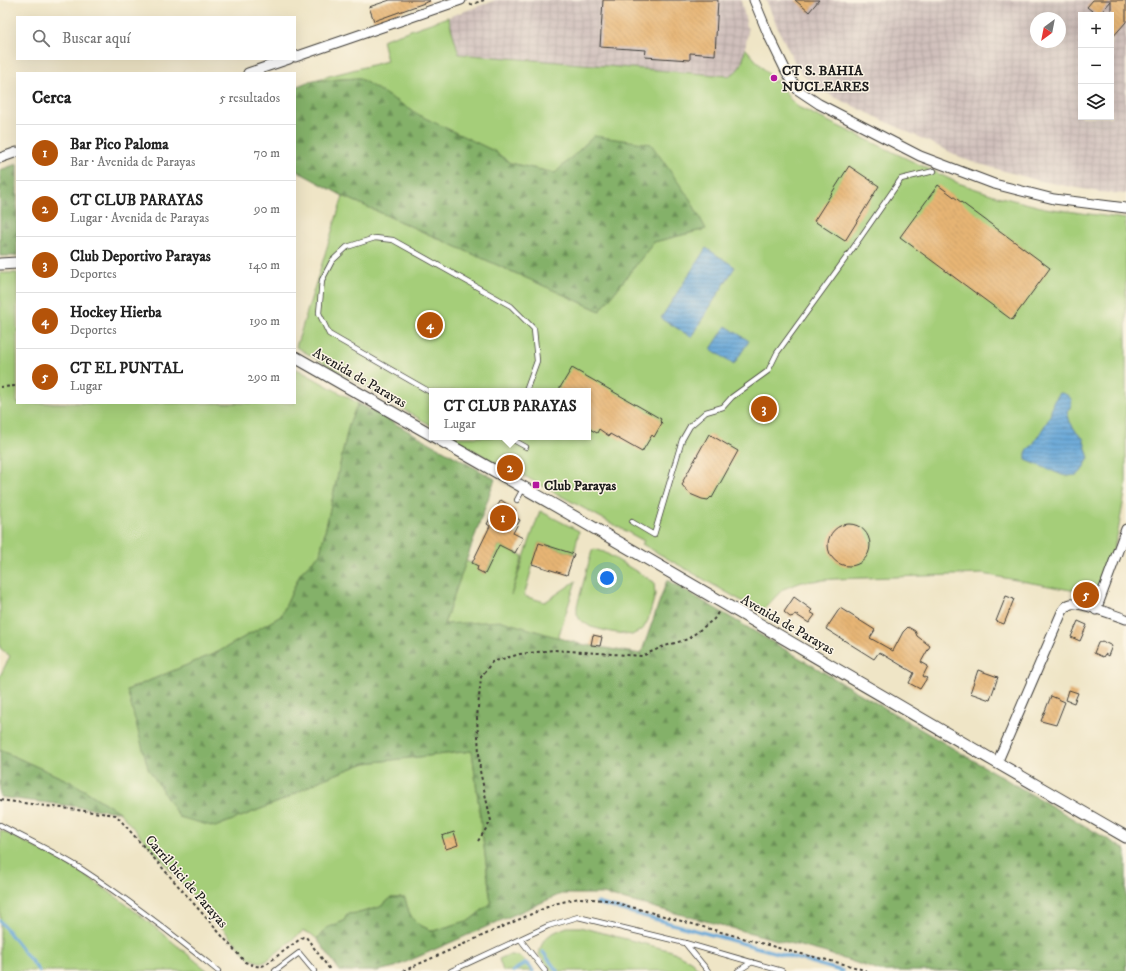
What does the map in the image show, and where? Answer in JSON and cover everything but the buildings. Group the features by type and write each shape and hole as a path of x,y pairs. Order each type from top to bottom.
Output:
{"street":[{"path":"296,57 461,0"},
{"path":"754,0 768,34 794,84 798,90 819,104 920,156 994,184 1054,199 1126,208"},
{"path":"251,72 286,60"},
{"path":"0,158 16,152"},
{"path":"0,264 16,264"},
{"name":"Avenida de Parayas","path":"296,358 429,433"},
{"name":"Avenida de Parayas","path":"440,440 524,487 1126,837"},
{"path":"1096,610 1126,529"},
{"path":"997,763 1062,612 1067,606 1072,604 1126,619"}],"lane":[{"path":"632,522 654,534 682,440 690,426 706,412 723,407 732,397 768,371 777,353 901,179 934,172"},
{"path":"429,391 328,334 319,313 322,280 332,261 347,248 375,238 393,240 511,306 534,329 537,361 527,388"},
{"path":"513,440 526,447"},
{"path":"517,500 524,487"},
{"path":"0,826 86,871 160,924 218,971"},
{"path":"451,971 548,926 578,917 685,943 782,971"},
{"path":"520,939 545,971"},
{"path":"685,943 708,971"},
{"path":"275,971 299,953 314,971"},
{"path":"738,971 752,962"}],"path":[{"path":"0,387 16,386"},
{"path":"478,841 491,821 480,772 477,718 481,677 492,662 520,654 554,650 642,656 662,647 688,639 714,619 724,604"},
{"name":"Carril bici de Parayas","path":"0,800 116,815 245,962 260,967 265,965 303,937 306,937 331,971"}],"shaded area":[{"path":"496,0 741,0 748,31 743,62 736,72 729,76 459,54 448,17"},
{"path":"766,0 1126,0 1126,194 1099,192 1040,181 969,161 832,96 813,84 805,77 796,65"}],"green space":[{"path":"448,17 459,54 729,76 737,71 741,65 745,48 774,82 778,80 789,98 798,107 958,183 997,196 1045,208 1126,219 1126,487 1117,537 1098,595 983,574 834,579 802,582 783,589 761,612 642,544 644,541 515,471 513,473 456,440 591,440 591,388 429,388 429,424 296,347 343,196 600,311 654,242 706,229 594,136 555,173 510,163 494,151 421,117 359,78 310,81 387,61 382,40"},
{"path":"359,78 421,116 494,151 510,163 555,173 594,136 651,144 690,199 706,229 654,242 600,311 343,196 296,171 296,87 310,81"},
{"path":"16,164 16,256 0,256 0,170"},
{"path":"0,273 16,273 16,404 296,404 296,369 358,403 349,424 320,554 301,572 281,616 218,652 127,690 215,827 281,801 321,780 365,763 472,751 491,903 470,920 433,931 417,923 413,919 405,898 391,898 380,907 359,913 347,914 344,921 326,928 317,939 311,934 303,931 265,962 259,962 249,958 119,812 73,783 0,750 0,676 10,656 0,648"},
{"path":"358,403 495,479 444,624 502,621 580,644 641,654 667,580 1126,850 1126,971 880,971 823,952 603,894 561,894 395,967 377,971 340,971 317,939 326,928 344,921 347,914 359,913 380,907 391,898 405,898 413,919 417,923 433,931 470,920 491,903 472,751 365,763 321,780 281,801 215,827 179,817 148,768 127,690 218,652 281,616 301,572 320,554 349,424"},
{"path":"540,511 579,531 574,554 539,543 524,596 545,602 576,581 558,638 444,624 466,561 478,566 477,570 485,574 499,545 523,556 511,595"},
{"path":"595,549 604,552 654,582 655,595 648,620 643,629 632,635 591,627 580,620 577,614 577,606 590,558 592,551"},
{"path":"0,750 73,783 119,812 0,797"},
{"path":"0,830 63,862 83,874 131,908 208,971 0,971"},
{"path":"567,927 580,927 672,951 692,962 700,971 552,971 539,955 540,949 548,936"},
{"path":"508,955 520,957 526,961 534,971 503,971 499,959"}],"water":[{"path":"706,248 735,267 691,337 661,318"},
{"path":"726,326 749,341 734,364 711,349"},
{"path":"1060,393 1067,395 1071,399 1072,402 1070,408 1067,411 1070,422 1077,433 1083,438 1089,458 1081,472 1077,475 1062,475 1026,460 1026,453 1028,449 1032,446 1047,422 1053,402"}],"waterway":[{"path":"597,903 842,971"},
{"path":"0,921 39,971"},
{"path":"543,952 557,971"},
{"path":"513,971 526,963 533,971"}],"place":[{"name":"CT S. BAHIA NUCLEARES","path":"774,78"},
{"name":"Hockey Hierba","path":"430,325"},
{"name":"Club Deportivo Parayas","path":"764,409"},
{"name":"CT CLUB PARAYAS","path":"510,468"},
{"name":"Club Parayas","path":"536,485"},
{"name":"Bar Pico Paloma","path":"503,518"},
{"name":"CT EL PUNTAL","path":"1086,595"}]}
